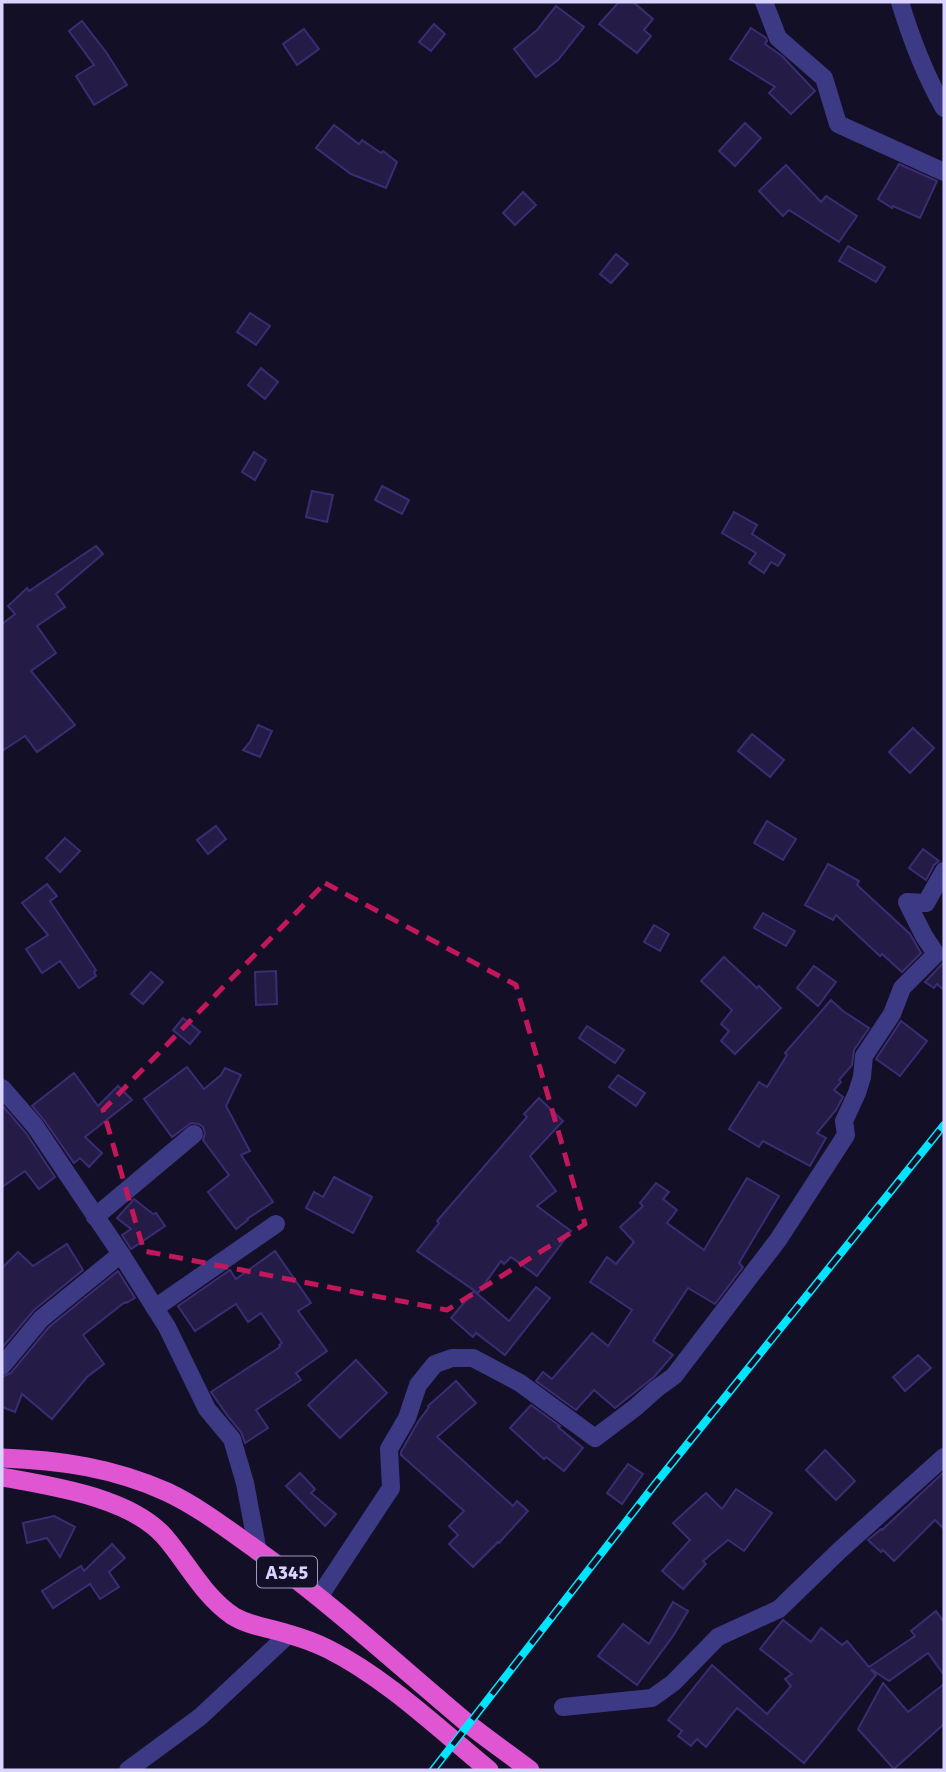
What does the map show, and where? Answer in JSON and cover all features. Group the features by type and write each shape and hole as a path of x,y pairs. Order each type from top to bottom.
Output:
{"highway":[{"name":"A345","path":"2,1458 73,1463 131,1479 167,1493 206,1514 319,1597 469,1724 530,1770"},
{"path":"2,1477 77,1492 139,1516 162,1533 218,1605 236,1618 289,1634 348,1659 376,1678 489,1770"}],"street":[{"path":"764,2 778,38 824,78 838,124 944,173"},
{"path":"900,2 909,32 944,108"},
{"path":"319,1597 391,1488 389,1450 407,1418 418,1385 435,1364 452,1358 473,1358 520,1382 594,1438 674,1376 778,1240 846,1135 845,1121 862,1077 864,1056 892,1014 902,988 936,954 907,902 926,903 944,871"},
{"path":"2,1088 34,1126 121,1254 167,1327 207,1409 232,1438 245,1483 258,1552"},
{"path":"95,1217 194,1134"},
{"path":"155,1308 276,1224"},
{"path":"2,1366 41,1319 121,1254"},
{"path":"563,1707 652,1698 673,1683 718,1637 779,1609 944,1457"},
{"path":"128,1770 200,1717 289,1634"}],"highlighted area":[{"path":"325,883 516,985 585,1224 447,1310 144,1251 103,1110"}],"building":[{"path":"619,2 633,2 653,19 644,30 651,36 637,53 599,24"},
{"path":"556,6 584,27 558,60 536,77 514,49 537,30"},
{"path":"82,21 127,85 94,105 76,76 94,65 69,31"},
{"path":"434,24 445,34 431,51 419,42"},
{"path":"751,28 766,38 765,44 782,56 815,91 791,114 769,93 775,87 730,59"},
{"path":"304,29 319,49 297,65 283,44"},
{"path":"745,123 761,138 735,166 719,151"},
{"path":"334,125 359,144 362,140 397,162 386,188 351,174 316,148"},
{"path":"899,164 937,181 920,218 893,206 892,208 878,199"},
{"path":"786,165 821,202 826,196 857,216 839,242 789,210 783,216 759,191"},
{"path":"523,192 536,205 515,225 503,213"},
{"path":"848,246 885,267 876,282 839,261"},
{"path":"616,254 628,264 611,283 600,274"},
{"path":"250,313 270,326 256,345 237,332"},
{"path":"261,368 278,382 265,399 248,385"},
{"path":"254,452 266,460 255,480 242,472"},
{"path":"382,486 409,500 402,514 375,500"},
{"path":"312,491 333,495 327,522 306,517"},
{"path":"734,512 757,525 752,534 785,555 778,566 771,562 764,573 749,563 756,553 722,533"},
{"path":"96,546 103,554 56,594 65,607 37,626 56,653 31,671 75,725 37,752 25,736 2,751 2,624 15,614 8,606 27,588 29,591"},
{"path":"258,725 272,731 260,757 243,750"},
{"path":"913,728 934,748 910,773 889,752"},
{"path":"752,734 784,760 770,777 738,751"},
{"path":"767,821 796,839 783,860 754,843"},
{"path":"216,826 226,839 208,854 197,840"},
{"path":"65,838 80,851 60,872 46,858"},
{"path":"923,849 939,861 926,880 909,868"},
{"path":"828,864 859,881 857,885 910,934 921,953 902,972 882,954 880,956 836,915 833,920 805,905"},
{"path":"47,884 57,896 50,901 96,970 96,976 79,988 60,961 42,973 26,949 48,935 22,903"},
{"path":"763,913 795,931 786,946 754,928"},
{"path":"654,925 669,934 660,951 644,942"},
{"path":"724,957 781,1008 735,1054 721,1041 729,1031 721,1024 732,1010 701,981"},
{"path":"944,962 944,990 937,984 934,988 925,982"},
{"path":"814,966 836,982 818,1006 797,988"},
{"path":"276,971 277,1004 256,1005 255,972"},
{"path":"151,972 163,982 143,1004 131,994"},
{"path":"831,1000 869,1028 854,1050 852,1065 834,1090 843,1097 817,1133 826,1138 810,1166 763,1141 759,1147 729,1129 759,1082 767,1087 787,1055 785,1053"},
{"path":"183,1018 200,1032 190,1044 173,1030"},
{"path":"901,1021 927,1041 900,1076 876,1059"},
{"path":"587,1026 624,1050 615,1063 579,1038"},
{"path":"187,1067 204,1089 221,1075 225,1068 241,1075 226,1106 250,1151 241,1155 273,1202 236,1229 208,1192 229,1175 203,1140 203,1127 191,1123 172,1137 144,1099"},
{"path":"74,1073 98,1106 118,1086 132,1100 85,1137 102,1153 89,1167 80,1158 74,1163 32,1106"},
{"path":"618,1075 645,1093 636,1106 609,1087"},
{"path":"539,1098 563,1121 530,1156 556,1191 537,1206 571,1231 537,1276 511,1257 504,1264 501,1261 478,1293 417,1251 439,1223 437,1221 527,1117 524,1114"},
{"path":"2,1105 26,1133 55,1177 39,1189 25,1171 2,1187"},
{"path":"334,1177 372,1197 353,1233 306,1208 314,1192 323,1197"},
{"path":"747,1178 779,1196 739,1263 743,1267 715,1304 688,1288 653,1341 673,1355 654,1377 615,1408 594,1390 576,1410 536,1381 543,1372 552,1379 592,1333 608,1346 632,1310 590,1282 607,1257 616,1264 634,1242 620,1227 643,1206 640,1203 656,1183 669,1192 663,1199 677,1210 667,1223 704,1250"},
{"path":"134,1199 153,1214 156,1213 165,1226 131,1249 122,1235 131,1229 117,1218"},
{"path":"67,1244 83,1270 34,1310 2,1348 2,1268 18,1252 33,1266"},
{"path":"275,1251 311,1303 298,1311 327,1351 296,1373 301,1380 256,1410 268,1428 245,1443 241,1432 211,1392 280,1347 282,1343 261,1313 248,1322 236,1304 195,1331 178,1306 230,1270 236,1279"},
{"path":"118,1271 135,1298 125,1302 83,1335 104,1364 87,1377 52,1419 22,1394 15,1412 2,1407 2,1377 11,1373 49,1327"},
{"path":"536,1287 550,1298 505,1355 476,1333 473,1337 451,1318 474,1291 509,1321"},
{"path":"918,1355 931,1368 905,1391 893,1377"},
{"path":"356,1360 387,1393 340,1438 308,1405"},
{"path":"456,1381 476,1403 437,1437 513,1506 517,1501 528,1511 473,1567 449,1544 458,1535 449,1526 464,1511 401,1455 428,1406"},
{"path":"531,1405 560,1426 558,1427 583,1448 564,1471 546,1457 544,1459 510,1428"},
{"path":"825,1450 855,1481 836,1500 806,1470"},
{"path":"628,1464 643,1474 622,1504 607,1493"},
{"path":"944,1472 944,1529 935,1520 894,1561 868,1540"},
{"path":"300,1473 315,1489 311,1493 336,1514 325,1526 286,1486"},
{"path":"736,1489 772,1513 744,1551 728,1540 703,1561 706,1564 683,1589 662,1571 690,1540 673,1523 706,1493 722,1509"},
{"path":"54,1516 75,1527 60,1557 47,1538 27,1543 23,1523"},
{"path":"112,1544 125,1558 109,1572 119,1587 100,1599 90,1584 53,1608 42,1591 81,1566 84,1571"},
{"path":"673,1602 688,1611 637,1685 598,1656 623,1624 649,1644"},
{"path":"936,1611 944,1622 944,1675 928,1653 889,1681 871,1669 876,1675 804,1763 737,1708 706,1747 697,1739 691,1746 678,1736 682,1731 668,1720 712,1665 767,1714 791,1686 785,1679 792,1674 760,1649 783,1620 811,1642 821,1628 842,1645 847,1641 869,1667 915,1636 911,1631"},
{"path":"883,1683 908,1712 944,1684 944,1724 894,1769 858,1729"}],"railway":[{"path":"433,1770 656,1483 944,1125"}]}
